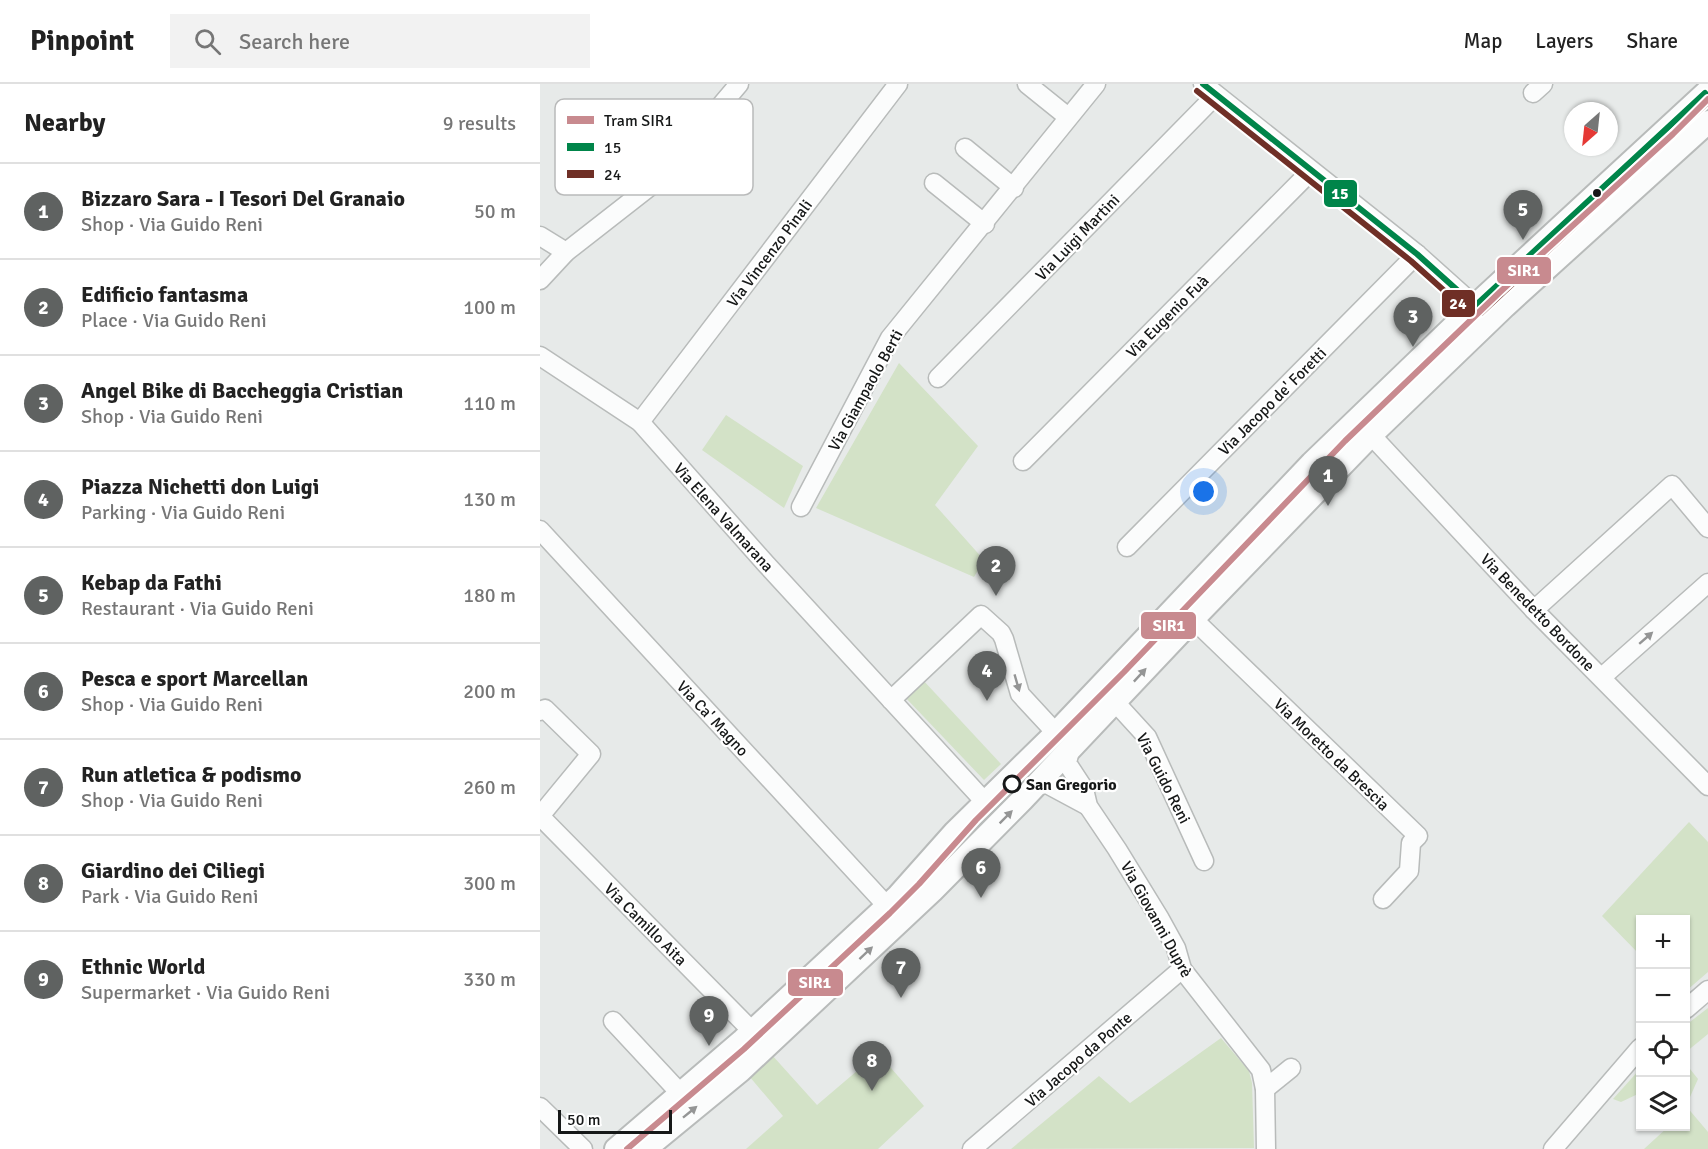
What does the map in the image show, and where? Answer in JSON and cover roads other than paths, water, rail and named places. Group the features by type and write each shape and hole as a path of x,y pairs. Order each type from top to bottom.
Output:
{"street":[{"path":"726,99 739,84"},
{"name":"Via Vincenzo Pinali","path":"640,422 898,84"},
{"path":"1027,84 1068,117"},
{"name":"Via Giampaolo Berti","path":"801,507 891,338 1096,84"},
{"path":"1212,88 1311,171 1417,254 1475,306"},
{"name":"Via Luigi Martini","path":"938,378 1212,88"},
{"path":"645,1149 758,1055 932,891 1036,786 1063,742 1310,466 1475,306 1705,91"},
{"path":"616,1149 753,1032 887,906 985,802 1115,702 1371,435 1504,306 1708,122"},
{"path":"965,148 1014,188"},
{"name":"Via Eugenio Fuà","path":"1023,461 1311,171"},
{"path":"934,183 985,224"},
{"path":"540,280 566,252 639,195"},
{"path":"540,236 566,252"},
{"name":"Via Jacopo de' Foretti","path":"1127,547 1417,254"},
{"name":"Via Elena Valmarana","path":"540,356 640,422 766,564 985,802"},
{"name":"Via Benedetto Bordone","path":"1371,435 1534,610 1708,786"},
{"path":"1534,610 1672,484 1708,528"},
{"name":"Via Ca' Magno","path":"540,530 887,906"},
{"path":"1602,677 1708,583"},
{"path":"891,700 981,615 1001,633 1004,639 1020,694 1063,742"},
{"name":"Via Moretto da Brescia","path":"1193,619 1418,837 1411,843 1409,871 1383,899"},
{"name":"Via Guido Reni","path":"1115,702 1146,737 1204,861"},
{"path":"540,711 545,710 591,754 540,816"},
{"name":"Via Giovanni Duprè","path":"1063,742 1068,763 1084,789 1088,806 1160,919 1176,948 1182,969 1261,1070 1265,1089 1266,1149"},
{"name":"Via Giovanni Duprè","path":"1036,786 1047,784 1088,806"},
{"name":"Via Camillo Aita","path":"540,816 753,1032"},
{"name":"Via Jacopo da Ponte","path":"972,1149 1182,969"},
{"path":"1690,1006 1708,990"},
{"path":"613,1021 681,1094"},
{"path":"1553,1149 1636,1054"},
{"path":"1265,1089 1291,1068"},
{"path":"540,1107 583,1149"}],"tram line":[{"name":"SIR1","path":"627,1149 744,1049 890,913 976,820 1124,672 1345,441 1500,292 1673,134 1708,99"}],"place":[{"name":"Kebap da Fathi","path":"1523,240"},
{"name":"Angel Bike di Baccheggia Cristian","path":"1413,347"},
{"name":"Bizzaro Sara - I Tesori Del Granaio","path":"1328,506"},
{"name":"Edificio fantasma","path":"996,596"},
{"name":"Piazza Nichetti don Luigi","path":"987,701"},
{"name":"San Gregorio","path":"1012,784"},
{"name":"Pesca e sport Marcellan","path":"981,898"},
{"name":"Run atletica & podismo","path":"901,998"},
{"name":"Ethnic World","path":"709,1046"},
{"name":"Giardino dei Ciliegi","path":"872,1091"}]}
